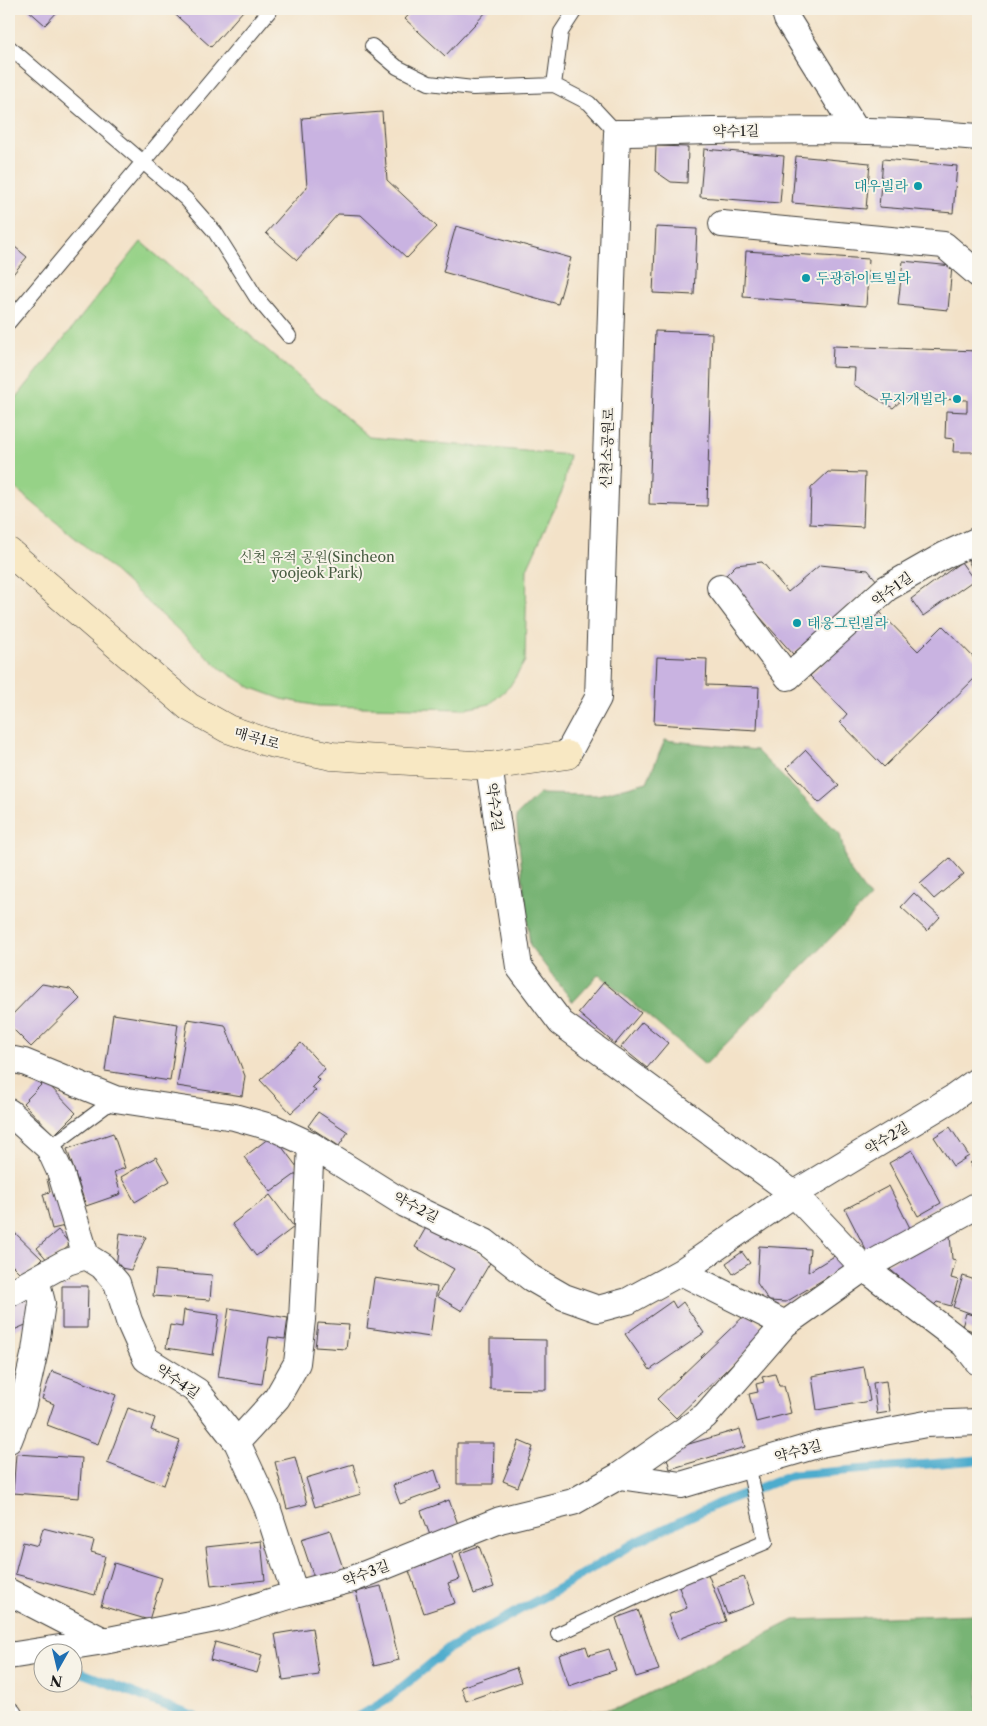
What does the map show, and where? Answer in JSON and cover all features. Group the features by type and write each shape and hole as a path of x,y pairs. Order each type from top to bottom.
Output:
{"street":[{"path":"784,9 787,19 856,130"},
{"name":"약수1길","path":"617,133 856,130 926,132 978,137"},
{"name":"신천소공원로","path":"567,755 598,698 617,133"},
{"path":"722,224 944,245 978,274"},
{"name":"약수1길","path":"720,587 788,678 888,588 945,555 978,540"},
{"name":"매곡1로","path":"9,552 189,707 228,729 266,742 332,756 489,766 567,755"},
{"name":"약수2길","path":"489,766 519,967 561,1023 794,1194"},
{"name":"약수2길","path":"9,1059 24,1062 115,1100 234,1117 274,1128 311,1145 405,1204 485,1242 531,1278 564,1298 598,1309 628,1301 681,1272 794,1194 953,1098 978,1080"},
{"path":"9,1112 49,1148 61,1174 86,1256 67,1262 9,1294"},
{"path":"237,1442 277,1398 297,1363 302,1320 311,1145"},
{"path":"794,1194 864,1268 964,1344 978,1362"},
{"name":"약수3길","path":"9,1656 104,1641 220,1618 295,1594 354,1579 500,1520 573,1502 619,1476 705,1416 785,1324 864,1268 978,1206"},
{"name":"약수4길","path":"86,1256 102,1266 116,1283 129,1321 146,1359 197,1391 237,1442 267,1507 295,1594"},
{"path":"681,1272 785,1324"},
{"path":"9,1440 22,1404 35,1351 42,1303 36,1279"},
{"name":"약수3길","path":"619,1476 681,1485 820,1444 926,1424 978,1422"},
{"path":"9,1592 104,1641"}],"lane":[{"path":"9,322 271,9"},
{"path":"554,85 561,32 576,9"},
{"path":"372,46 397,67 429,83 473,88 554,85 590,103 617,133"},
{"path":"9,47 186,199 216,232 256,297 289,336"},
{"path":"49,1148 115,1100"},
{"path":"558,1634 658,1587 766,1542 748,1465"}],"green space":[{"name":"신천 유적 공원(Sincheon yoojeok Park)","path":"141,242 369,437 569,455 563,489 527,569 525,661 510,686 490,704 464,709 318,706 282,699 252,688 221,669 104,562 9,483 9,407"},
{"path":"665,740 756,750 840,834 847,866 870,898 705,1065 599,974 573,1002 530,946 516,816 539,794 597,795 647,782"},
{"path":"978,1614 978,1717 523,1717 619,1708 794,1620"}],"building":[{"path":"27,9 60,9 45,25"},
{"path":"169,9 240,9 243,11 211,47"},
{"path":"414,9 489,9 445,56 405,19"},
{"path":"382,112 387,180 437,227 407,258 361,215 338,214 297,260 266,233 307,187 302,118"},
{"path":"656,146 688,147 687,183 671,182 655,171"},
{"path":"704,149 784,156 780,203 700,197"},
{"path":"796,156 870,163 866,209 792,203"},
{"name":"대우빌라","path":"883,159 957,166 953,213 879,207"},
{"path":"456,226 571,258 558,304 443,272"},
{"path":"656,227 697,229 694,295 653,293"},
{"path":"9,242 27,257 9,279"},
{"name":"두광하이트빌라","path":"746,251 869,259 866,306 743,297"},
{"path":"903,261 952,266 948,310 898,305"},
{"path":"655,331 712,333 707,506 649,504"},
{"name":"무지개빌라","path":"833,346 978,351 978,452 953,452 954,439 945,438 946,411 967,412 967,400 904,398 893,408 854,385 855,368 832,367"},
{"path":"828,472 865,473 863,527 810,524 811,488"},
{"path":"978,556 978,582 968,560"},
{"name":"태웅그린빌라","path":"762,562 788,592 820,565 868,570 877,581 793,654 724,577 736,565"},
{"path":"961,562 974,580 923,616 911,599"},
{"path":"878,610 918,651 943,626 978,662 978,675 884,767 840,722 847,714 810,676"},
{"path":"657,657 707,659 706,685 759,687 757,730 654,724"},
{"path":"806,750 839,786 819,803 787,768"},
{"path":"950,858 964,874 934,899 920,884"},
{"path":"914,893 940,917 927,931 901,907"},
{"path":"604,982 641,1013 615,1044 578,1013"},
{"path":"42,984 70,989 80,999 31,1047 9,1025 9,1018"},
{"path":"113,1014 178,1024 170,1081 105,1071"},
{"path":"188,1019 225,1025 245,1076 242,1096 177,1086"},
{"path":"642,1022 668,1043 647,1068 621,1047"},
{"path":"301,1043 325,1069 316,1077 319,1080 312,1087 316,1090 291,1113 260,1080"},
{"path":"45,1081 76,1113 54,1135 23,1103"},
{"path":"318,1112 348,1132 339,1146 308,1126"},
{"path":"950,1127 969,1156 953,1166 934,1137"},
{"path":"113,1133 125,1168 114,1172 121,1194 86,1206 67,1149"},
{"path":"273,1135 300,1171 271,1192 244,1157"},
{"path":"912,1150 941,1203 918,1216 889,1163"},
{"path":"156,1157 170,1181 135,1202 121,1177"},
{"path":"978,1158 978,1178 970,1163"},
{"path":"54,1178 65,1226 52,1229 43,1194 50,1192 47,1179"},
{"path":"889,1186 911,1230 867,1252 845,1209"},
{"path":"270,1195 294,1227 256,1256 232,1224"},
{"path":"428,1224 491,1261 462,1311 437,1296 454,1269 415,1247"},
{"path":"58,1230 70,1244 49,1262 37,1248"},
{"path":"13,1231 42,1259 24,1277 9,1262 9,1236"},
{"path":"120,1233 146,1237 131,1270 116,1267"},
{"path":"950,1235 952,1259 956,1260 951,1278 958,1280 951,1306 937,1302 933,1306 885,1265"},
{"path":"759,1246 810,1249 808,1272 841,1252 849,1264 786,1302 769,1301 757,1283"},
{"path":"742,1252 750,1263 733,1274 726,1263"},
{"path":"156,1270 212,1275 210,1300 153,1296"},
{"path":"963,1276 978,1281 978,1316 953,1307"},
{"path":"374,1278 437,1287 430,1337 367,1328"},
{"path":"62,1286 88,1286 87,1328 62,1328"},
{"path":"26,1297 35,1321 9,1332 9,1304"},
{"path":"672,1301 676,1308 683,1302 704,1333 650,1370 625,1334"},
{"path":"229,1308 288,1318 285,1339 269,1337 262,1384 218,1377"},
{"path":"184,1310 219,1315 213,1355 166,1348 170,1325 182,1327"},
{"path":"747,1313 766,1332 676,1418 657,1399"},
{"path":"966,1313 978,1317 978,1333 962,1327"},
{"path":"318,1323 349,1325 346,1349 315,1347"},
{"path":"490,1339 546,1340 546,1390 490,1389"},
{"path":"864,1367 870,1401 817,1410 812,1376"},
{"path":"52,1371 116,1395 98,1444 47,1425 54,1404 42,1399"},
{"path":"775,1374 779,1386 784,1386 791,1413 756,1422 749,1394 758,1392 756,1384 764,1382 762,1377"},
{"path":"21,1377 24,1388 9,1394 9,1381"},
{"path":"886,1381 890,1412 877,1414 873,1383"},
{"path":"128,1408 155,1418 151,1430 180,1441 164,1485 107,1463"},
{"path":"740,1429 745,1447 670,1469 665,1451"},
{"path":"519,1441 533,1447 518,1487 503,1481"},
{"path":"457,1443 494,1443 493,1484 457,1484"},
{"path":"16,1454 82,1458 79,1498 13,1493"},
{"path":"295,1457 307,1504 287,1509 275,1462"},
{"path":"353,1464 361,1494 315,1507 306,1478"},
{"path":"435,1470 441,1489 400,1504 393,1485"},
{"path":"449,1500 459,1527 431,1538 421,1511"},
{"path":"43,1528 94,1541 91,1552 105,1556 95,1595 15,1574 23,1542 38,1546"},
{"path":"330,1530 344,1571 315,1581 301,1539"},
{"path":"261,1541 265,1580 211,1586 206,1547"},
{"path":"479,1546 494,1587 474,1594 460,1553"},
{"path":"451,1553 460,1579 448,1583 455,1603 424,1613 408,1568"},
{"path":"114,1563 162,1578 149,1620 101,1606"},
{"path":"708,1574 726,1621 678,1639 668,1615 687,1608 678,1585"},
{"path":"744,1577 754,1604 727,1614 717,1586"},
{"path":"381,1586 399,1660 374,1666 356,1592"},
{"path":"638,1610 659,1670 636,1677 616,1618"},
{"path":"312,1628 319,1675 283,1680 275,1634"},
{"path":"215,1642 262,1655 257,1673 210,1660"},
{"path":"586,1646 589,1655 609,1649 616,1670 569,1686 559,1655"},
{"path":"516,1668 521,1682 466,1701 461,1687"}],"waterway":[{"path":"358,1717 385,1701 450,1648 558,1589 634,1543 717,1504 793,1475 978,1460"},
{"path":"82,1673 195,1717"}],"place":[{"name":"대우빌라","path":"918,186"},
{"name":"두광하이트빌라","path":"806,278"},
{"name":"무지개빌라","path":"957,399"},
{"name":"태웅그린빌라","path":"797,623"}]}
